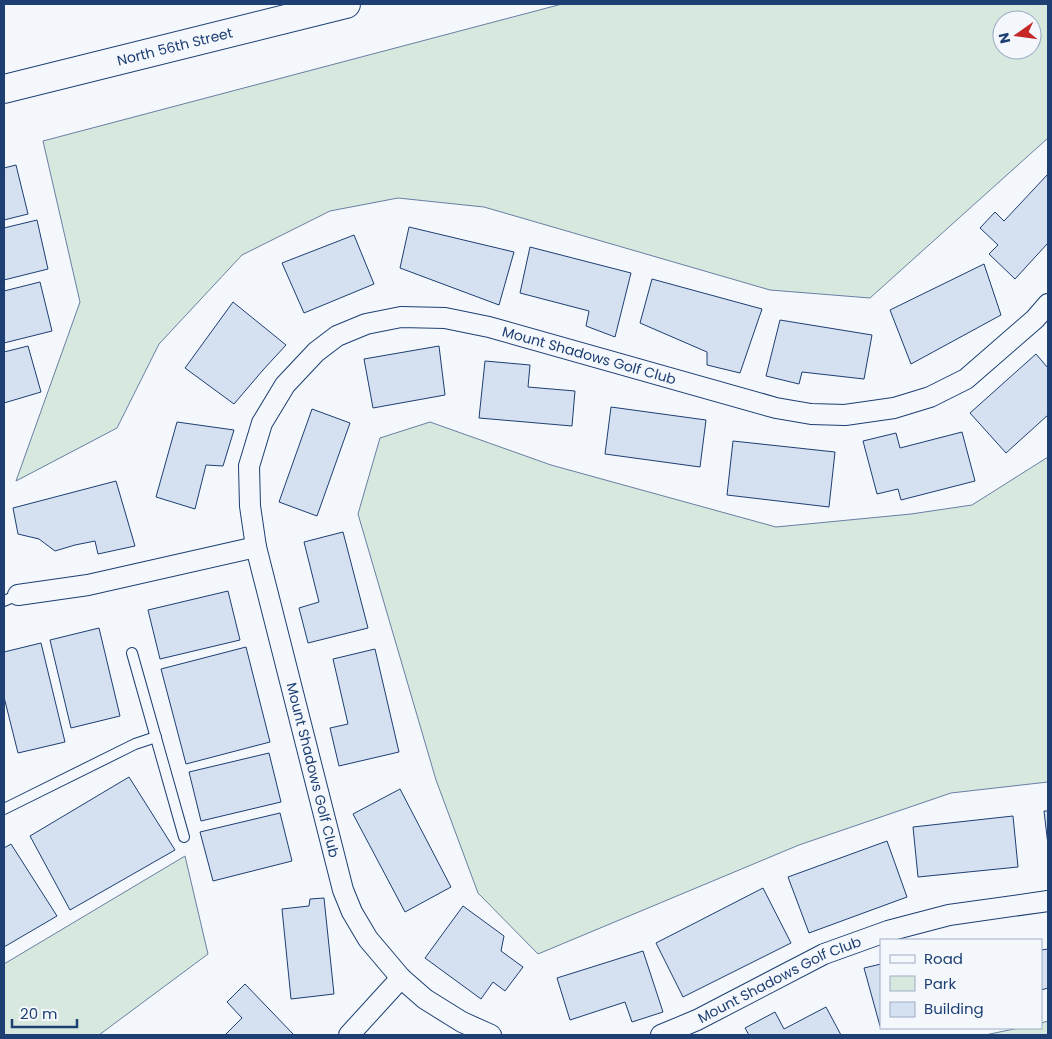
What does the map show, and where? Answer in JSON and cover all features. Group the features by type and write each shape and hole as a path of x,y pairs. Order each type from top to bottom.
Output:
{"street":[{"name":"North 56th Street","path":"4,89 346,4"},
{"name":"Mount Shadows Golf Club","path":"491,1035 462,1022 425,999 401,978 368,939 352,912 343,890 256,547 250,506 249,466 262,423 284,385 316,352 337,336 366,324 401,317 445,318 507,332 776,408 812,414 845,415 894,408 921,400 966,379 1035,319 1048,304"},
{"path":"11,598 88,586 256,547"},
{"name":"Mount Shadows Golf Club","path":"661,1035 698,1020 824,954 888,931 949,915 1048,901"},
{"path":"349,1035 401,978"}],"lane":[{"path":"132,653 184,837"},
{"path":"4,808 135,744 156,737"}],"green space":[{"path":"562,4 1048,4 1048,138 870,298 770,290 484,207 398,198 330,211 242,255 159,344 117,428 16,481 80,302 43,141"},
{"path":"430,422 551,465 776,527 911,514 972,505 1048,457 1048,782 951,793 799,845 538,954 478,893 436,780 358,514 380,438"},
{"path":"185,856 208,954 99,1035 4,1035 4,964"},
{"path":"1048,1021 1048,1035 985,1035 1014,1029 1042,1029 1042,1023"}],"building":[{"path":"16,165 28,214 4,220 4,168"},
{"path":"1048,174 1048,243 1015,279 989,254 998,245 980,228 995,212 1004,221"},
{"path":"37,220 48,269 4,280 4,228"},
{"path":"409,227 514,252 499,305 400,268"},
{"path":"354,235 374,284 304,313 282,263"},
{"path":"530,247 631,273 615,337 586,326 589,311 520,293"},
{"path":"984,264 1001,315 911,364 890,310"},
{"path":"652,279 762,309 740,373 707,365 707,352 640,323"},
{"path":"40,282 52,331 4,343 4,291"},
{"path":"233,302 286,345 234,404 185,368"},
{"path":"780,320 872,335 864,379 802,372 799,384 766,376"},
{"path":"28,346 41,392 4,403 4,352"},
{"path":"439,346 445,395 373,408 364,359"},
{"path":"1036,354 1048,368 1048,415 1006,453 970,413"},
{"path":"485,361 530,365 528,387 575,391 572,426 479,418"},
{"path":"611,407 706,420 700,467 605,454"},
{"path":"312,409 350,423 317,516 279,502"},
{"path":"177,422 234,430 223,466 206,465 195,509 156,497"},
{"path":"962,432 975,481 901,500 898,489 877,494 863,441 896,433 900,448"},
{"path":"733,441 835,452 829,507 727,495"},
{"path":"116,481 135,546 98,554 95,541 55,551 39,539 18,534 13,508"},
{"path":"343,532 368,628 308,643 299,608 319,602 304,542"},
{"path":"228,591 240,640 160,659 148,610"},
{"path":"99,628 120,716 71,728 50,640"},
{"path":"41,643 65,742 18,753 4,697 4,652"},
{"path":"246,647 270,742 186,764 161,669"},
{"path":"375,649 399,752 339,766 330,728 348,724 333,659"},
{"path":"269,753 281,802 201,821 189,772"},
{"path":"129,777 175,850 70,910 30,836"},
{"path":"400,789 451,887 405,912 353,814"},
{"path":"1044,811 1048,811 1048,845"},
{"path":"280,813 292,861 213,881 200,832"},
{"path":"1013,816 1018,867 918,877 913,827"},
{"path":"887,841 907,897 809,933 788,877"},
{"path":"11,844 57,916 4,947 4,848"},
{"path":"763,888 791,943 683,997 656,943"},
{"path":"324,898 334,994 291,999 282,909 309,906 310,899"},
{"path":"463,906 504,936 501,951 523,967 505,991 493,982 481,999 425,958"},
{"path":"1048,949 1048,988 1042,990 1042,950"},
{"path":"643,951 663,1012 632,1022 625,1002 570,1020 557,978"},
{"path":"880,964 880,1026 864,968"},
{"path":"245,984 294,1035 225,1035 242,1018 227,1002"},
{"path":"826,1007 841,1035 749,1035 745,1028 775,1012 784,1029"}]}
